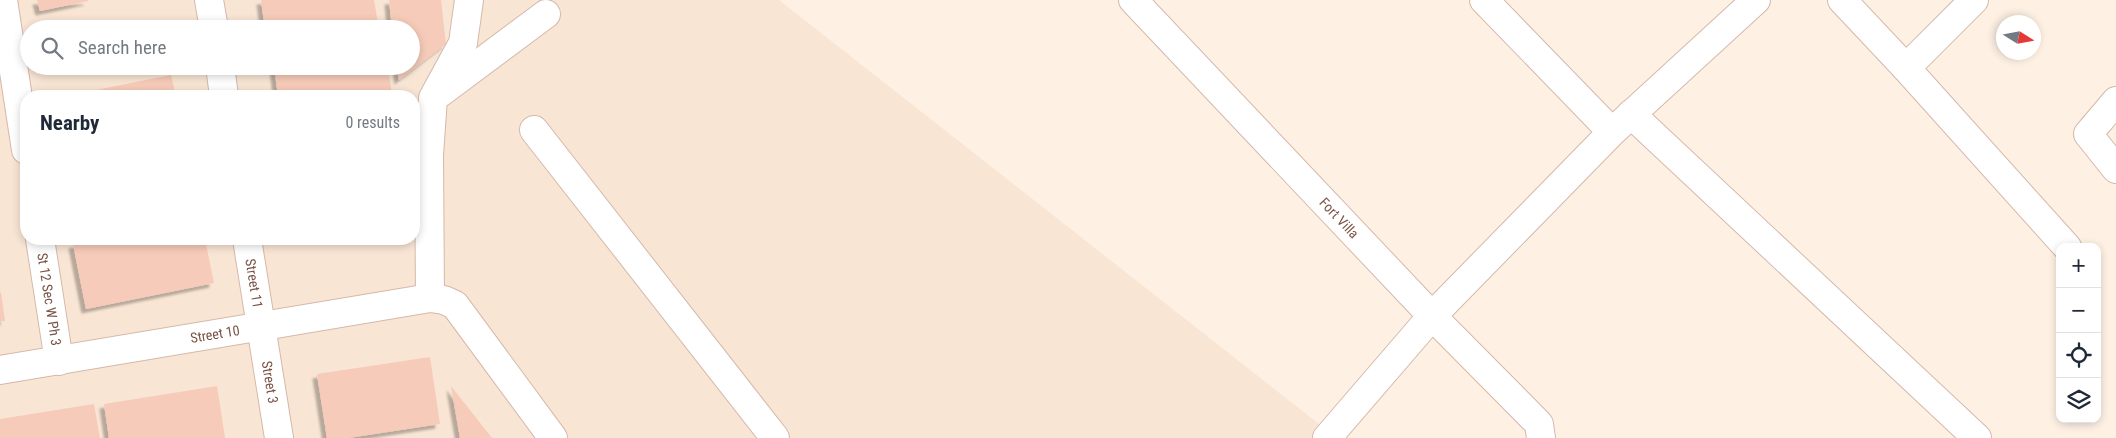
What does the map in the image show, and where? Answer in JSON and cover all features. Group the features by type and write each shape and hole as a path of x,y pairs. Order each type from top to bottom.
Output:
{"street":[{"path":"3,0 20,111"},
{"path":"209,0 212,20"},
{"path":"469,0 463,43 433,98 429,155 430,298 444,300 455,305 554,438"},
{"name":"Fort Villa","path":"1133,0 1432,316 1539,424 1541,438"},
{"path":"1484,0 1977,438"},
{"path":"1326,438 1432,316 1622,123 1756,0"},
{"path":"1842,0 1906,68 2063,243"},
{"path":"1906,68 1974,0"},
{"path":"433,98 546,14"},
{"path":"221,75 223,90"},
{"path":"2116,100 2088,134 2116,169"},
{"path":"534,130 775,438"},
{"name":"St 12 Sec W Ph 3","path":"41,245 59,361"},
{"name":"Street 11","path":"248,245 261,327"},
{"name":"Street 10","path":"0,370 430,298"},
{"name":"Street 3","path":"261,327 279,438"}],"shaded area":[{"path":"0,0 779,0 1337,438 0,438"}],"building":[{"path":"37,0 88,0 88,1 40,11"},
{"path":"261,0 374,0 377,20 264,20"},
{"path":"389,0 441,0 446,44 420,64 420,20 391,20"},
{"path":"171,75 175,90 96,90"},
{"path":"275,75 389,75 391,90 277,90"},
{"path":"398,75 406,75 399,80"},
{"path":"73,245 206,245 214,283 86,309"},
{"path":"1,292 5,321 0,321"},
{"path":"430,357 440,424 348,438 327,438 317,374"},
{"path":"217,386 225,438 109,438 104,404"},
{"path":"451,386 492,438 460,438"},
{"path":"94,404 100,438 0,438 0,419"}]}
